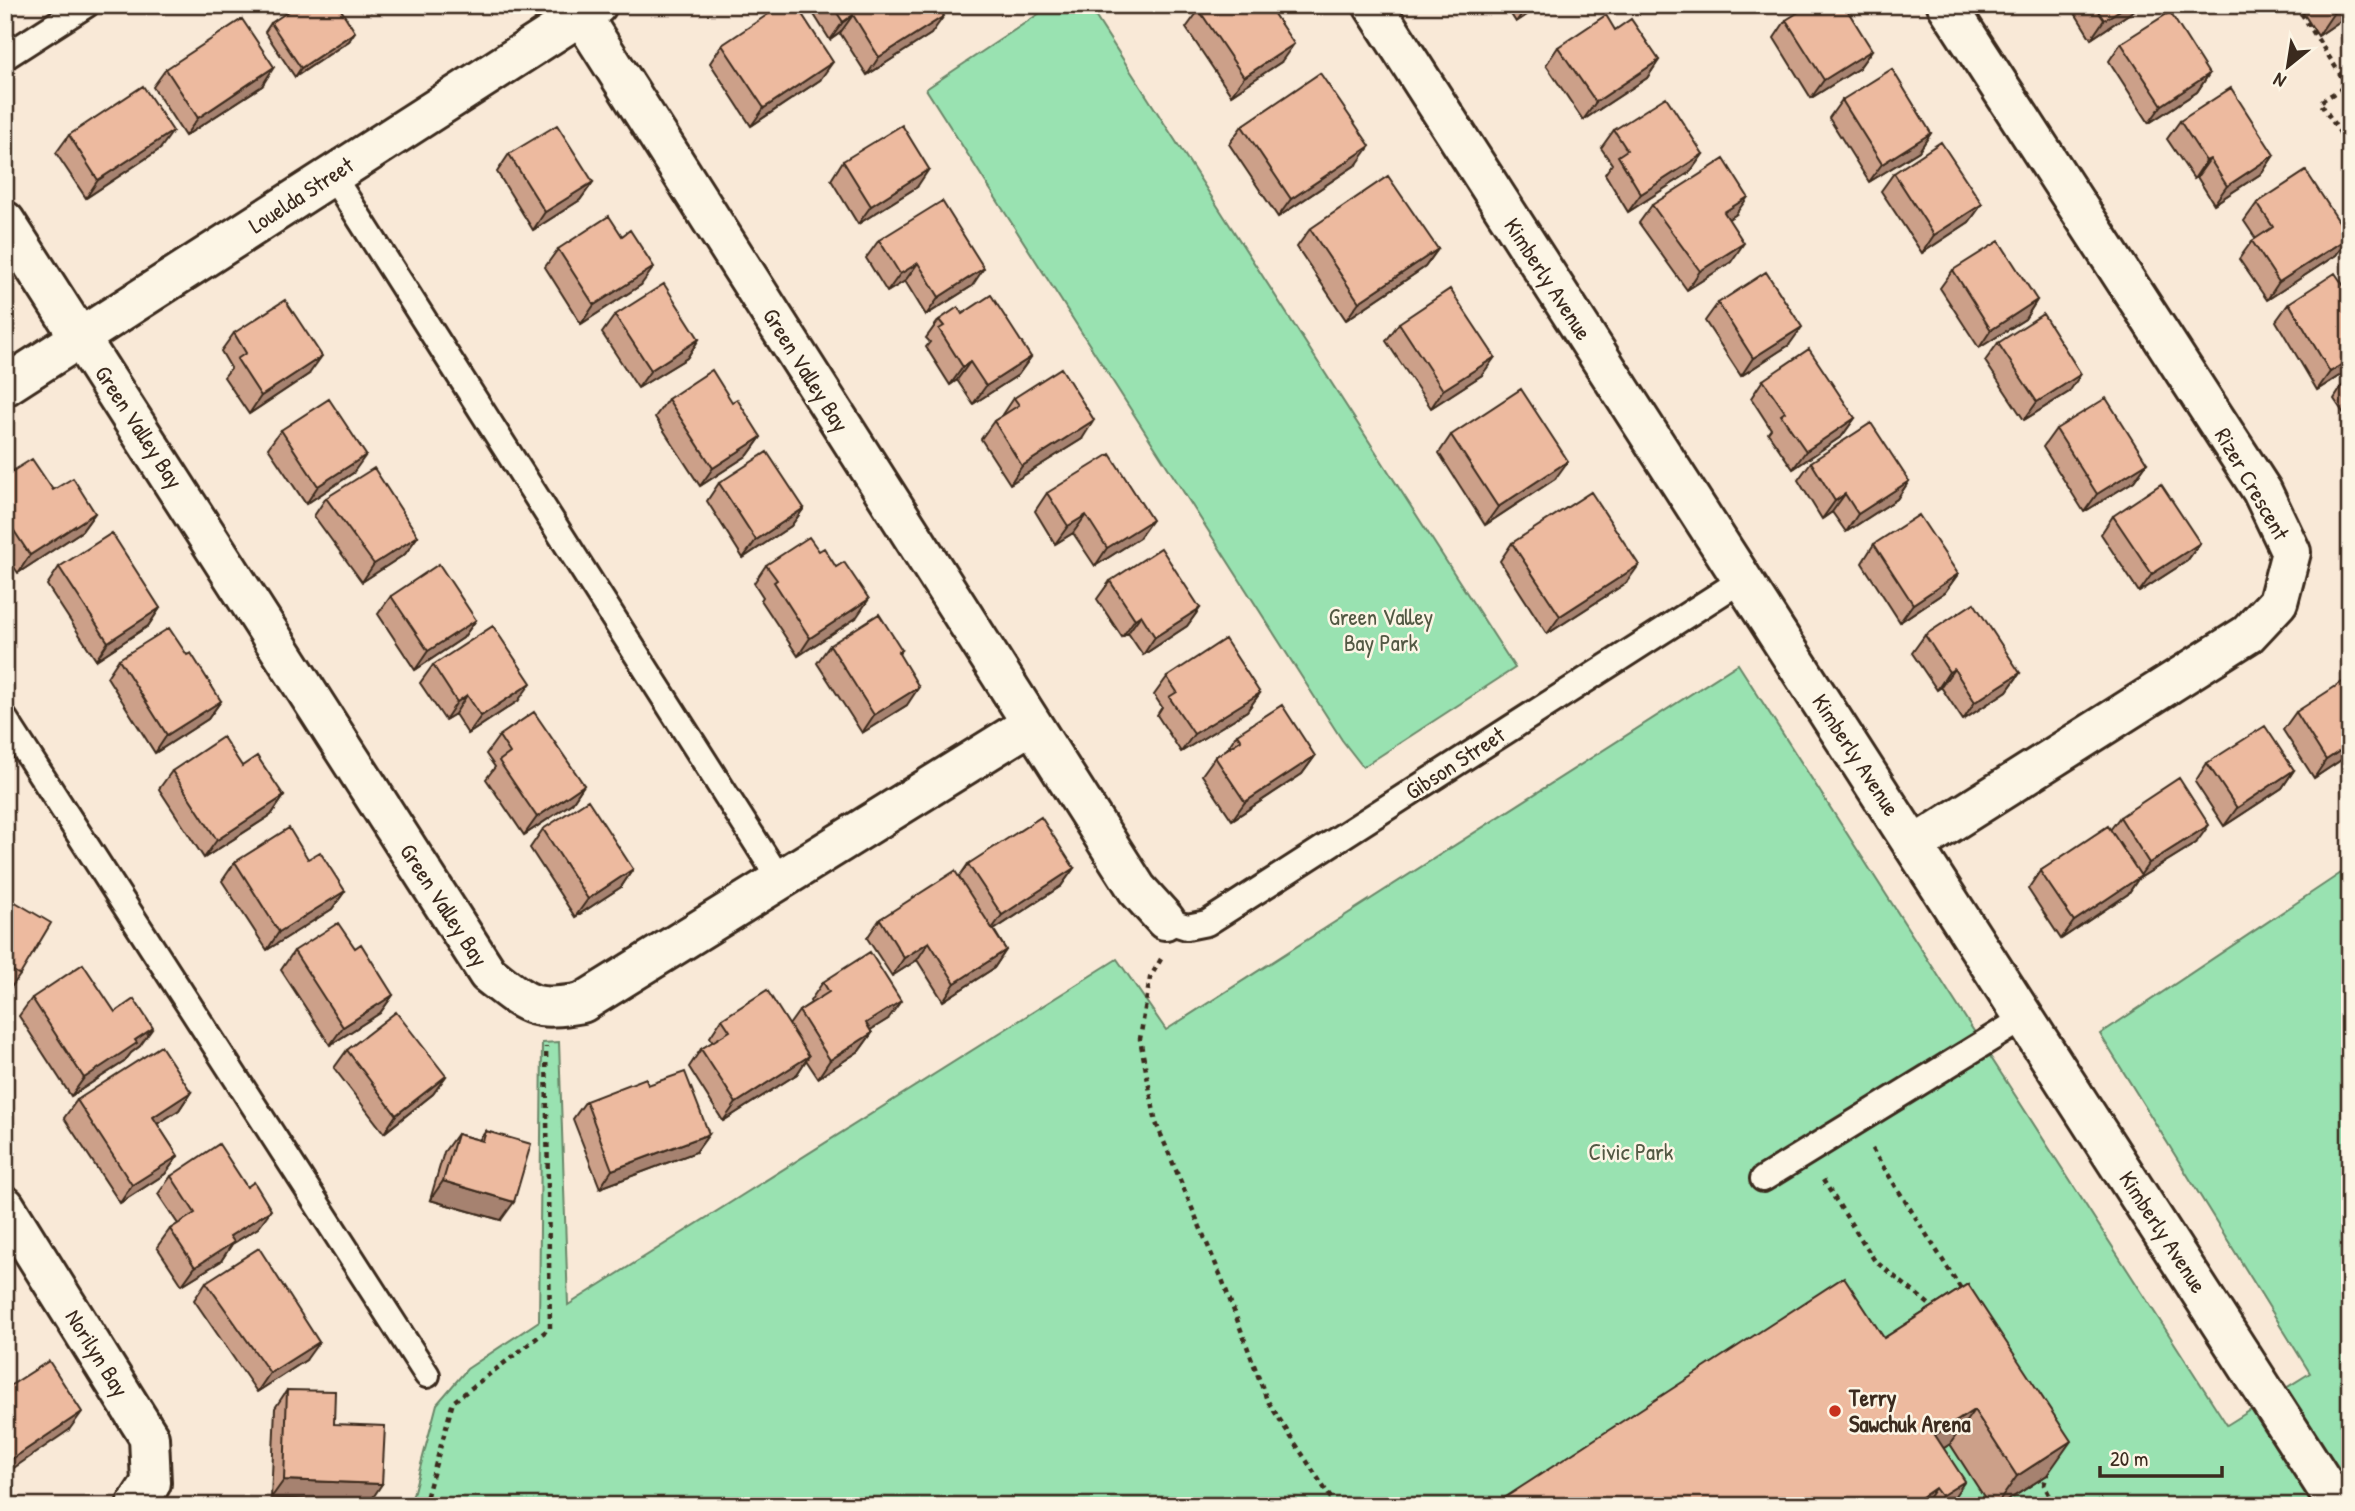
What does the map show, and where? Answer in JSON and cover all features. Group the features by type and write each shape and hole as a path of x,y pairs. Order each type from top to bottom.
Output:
{"street":[{"name":"Kimberly Avenue","path":"1373,5 1740,581 1915,845 2338,1506"},
{"name":"Rizer Crescent","path":"1915,845 2248,634 2278,602 2291,552 2262,491 1947,5"},
{"name":"Louelda Street","path":"5,386 589,10"},
{"name":"Green Valley Bay","path":"589,10 1031,724 1137,890 1173,923"},
{"name":"Green Valley Bay","path":"5,222 488,974 523,1002 546,1009"},
{"path":"546,1009 582,1003 1031,724"},
{"name":"Norilyn Bay","path":"5,1206 149,1437 151,1483 136,1506"}],"lane":[{"path":"5,57 86,5"},
{"path":"332,176 780,880"},
{"name":"Gibson Street","path":"1173,923 1207,923 1740,581"},
{"path":"5,719 427,1375"},
{"path":"1763,1179 2026,1017"}],"path":[{"path":"2296,5 2347,85 2320,102 2350,148"},
{"path":"1173,923 1150,978 1140,1040 1156,1123 1222,1279 1268,1400 1336,1506"},
{"path":"424,1506 453,1402 550,1328 546,1009"},
{"path":"1855,1122 1968,1298"},
{"path":"1805,1153 1875,1261 1946,1318"},
{"path":"2049,1468 2044,1485 2055,1506"}],"green space":[{"name":"Green Valley Bay Park","path":"1052,5 1088,5 1515,668 1363,767 1342,740 926,89"},
{"name":"Civic Park","path":"1738,664 2227,1425 2310,1373 2100,1034 2350,867 2350,1506 410,1506 437,1404 467,1369 539,1321 542,1043 559,1042 568,1305 1117,959 1166,1030"}],"building":[{"path":"298,5 338,5 355,32 301,68 271,23"},
{"path":"782,5 796,5 833,62 764,108 722,45"},
{"path":"832,5 937,5 944,16 879,57 853,15 843,22"},
{"path":"1206,5 1268,5 1294,44 1244,77 1199,10"},
{"path":"1810,5 1844,5 1872,50 1824,80 1786,20"},
{"path":"2094,5 2128,5 2104,20"},
{"path":"2170,12 2209,74 2162,105 2121,43"},
{"path":"1606,15 1615,30 1631,19 1659,60 1596,102 1558,47"},
{"path":"242,19 274,67 198,118 166,69"},
{"path":"1892,69 1931,133 1882,164 1842,100"},
{"path":"1320,73 1370,146 1291,199 1242,126"},
{"path":"143,86 173,131 98,180 69,135"},
{"path":"2231,88 2274,155 2227,186 2210,159 2206,161 2180,121"},
{"path":"1666,97 1703,154 1641,194 1618,156 1627,150 1614,130"},
{"path":"557,125 593,182 545,212 509,154"},
{"path":"902,125 929,169 871,206 843,161"},
{"path":"1941,142 1982,204 1934,235 1894,173"},
{"path":"1724,159 1748,197 1724,212 1744,243 1700,271 1652,205"},
{"path":"2306,171 2349,237 2279,282 2252,241 2273,227 2257,203"},
{"path":"1388,176 1438,249 1359,302 1310,229"},
{"path":"942,201 984,268 939,297 918,263 900,274 879,240"},
{"path":"609,216 622,236 630,230 654,267 594,305 558,249"},
{"path":"1999,241 2037,300 1991,330 1953,270"},
{"path":"1766,272 1802,327 1753,358 1718,303"},
{"path":"2335,273 2350,295 2350,359 2330,372 2289,303"},
{"path":"664,284 699,339 651,370 615,315"},
{"path":"1450,289 1495,357 1443,390 1399,323"},
{"path":"991,295 1031,357 986,386 970,362 963,367 939,329 944,326 939,320 958,307 962,314"},
{"path":"285,300 322,356 261,396 237,359 246,353 234,333"},
{"path":"2043,314 2081,374 2037,402 1998,343"},
{"path":"1809,349 1855,418 1806,451 1781,415 1785,412 1763,380"},
{"path":"1061,368 1094,420 1022,466 994,421 1019,405 1014,398"},
{"path":"712,370 732,402 737,399 761,437 713,468 668,399"},
{"path":"1521,389 1568,461 1498,507 1451,435"},
{"path":"2106,398 2147,463 2097,494 2056,429"},
{"path":"329,399 366,455 318,486 281,430"},
{"path":"1871,423 1909,481 1858,514 1845,494 1835,501 1811,462"},
{"path":"767,452 804,508 756,540 719,483"},
{"path":"1110,454 1152,520 1107,548 1086,515 1068,526 1047,493"},
{"path":"32,459 53,490 73,478 95,513 30,555 5,517 5,476"},
{"path":"374,468 418,536 374,564 326,498"},
{"path":"2161,484 2200,543 2152,574 2113,516"},
{"path":"1591,492 1639,565 1560,616 1512,543"},
{"path":"1919,515 1958,574 1913,604 1874,544"},
{"path":"112,533 160,608 108,642 59,567"},
{"path":"809,537 819,551 824,548 836,567 844,562 869,599 810,638 766,565"},
{"path":"1161,548 1200,608 1155,637 1141,615 1135,619 1110,581"},
{"path":"439,564 476,620 428,651 391,596"},
{"path":"1974,603 2020,673 1975,702 1954,669 1949,672 1925,635"},
{"path":"879,614 902,650 898,652 919,687 874,715 830,645"},
{"path":"493,626 531,683 481,716 467,695 457,702 433,665"},
{"path":"169,628 187,655 191,653 221,701 167,735 119,659"},
{"path":"1225,639 1260,693 1194,734 1169,697 1177,692 1167,677"},
{"path":"2350,677 2350,744 2326,760 2296,712"},
{"path":"1282,705 1315,756 1245,802 1215,757 1241,740 1237,734"},
{"path":"534,712 584,785 537,817 499,761 510,753 499,736"},
{"path":"2265,726 2294,770 2237,808 2207,763"},
{"path":"223,737 242,766 257,756 284,796 217,840 172,771"},
{"path":"2179,778 2209,825 2149,863 2120,817"},
{"path":"588,800 633,869 588,899 543,829"},
{"path":"1041,817 1074,868 1002,915 968,864"},
{"path":"2108,826 2141,876 2074,921 2040,871"},
{"path":"289,828 308,859 320,852 345,891 279,932 235,862"},
{"path":"955,871 1006,950 955,983 929,942 904,958 880,919"},
{"path":"5,896 51,923 20,975 5,966"},
{"path":"338,923 355,948 361,944 393,995 343,1027 294,951"},
{"path":"870,952 901,1001 866,1023 872,1033 830,1060 799,1011 829,992 823,982"},
{"path":"83,964 115,1012 134,999 153,1028 135,1040 137,1043 84,1078 32,998"},
{"path":"767,990 809,1056 736,1103 701,1049 730,1031 722,1019"},
{"path":"396,1012 446,1076 396,1115 347,1050"},
{"path":"161,1046 191,1092 153,1117 178,1156 132,1185 77,1100"},
{"path":"685,1072 709,1134 612,1170 586,1101 646,1078 648,1085"},
{"path":"486,1131 531,1144 514,1202 443,1181 457,1134 483,1141"},
{"path":"219,1144 247,1187 254,1182 271,1210 230,1236 234,1242 195,1267 170,1229 195,1213 171,1176"},
{"path":"259,1248 319,1342 270,1373 206,1282"},
{"name":"Terry Sawchuk Arena","path":"1844,1277 1884,1338 1968,1284 2071,1441 2017,1476 1974,1410 1935,1435 1965,1481 1941,1496 1935,1488 1909,1506 1492,1506"},
{"path":"49,1361 82,1412 6,1463 5,1389"},
{"path":"287,1390 335,1391 334,1424 385,1426 382,1484 284,1480"},
{"path":"319,1499 339,1506 317,1506"}],"place":[{"name":"Terry Sawchuk Arena","path":"1835,1411"}]}
